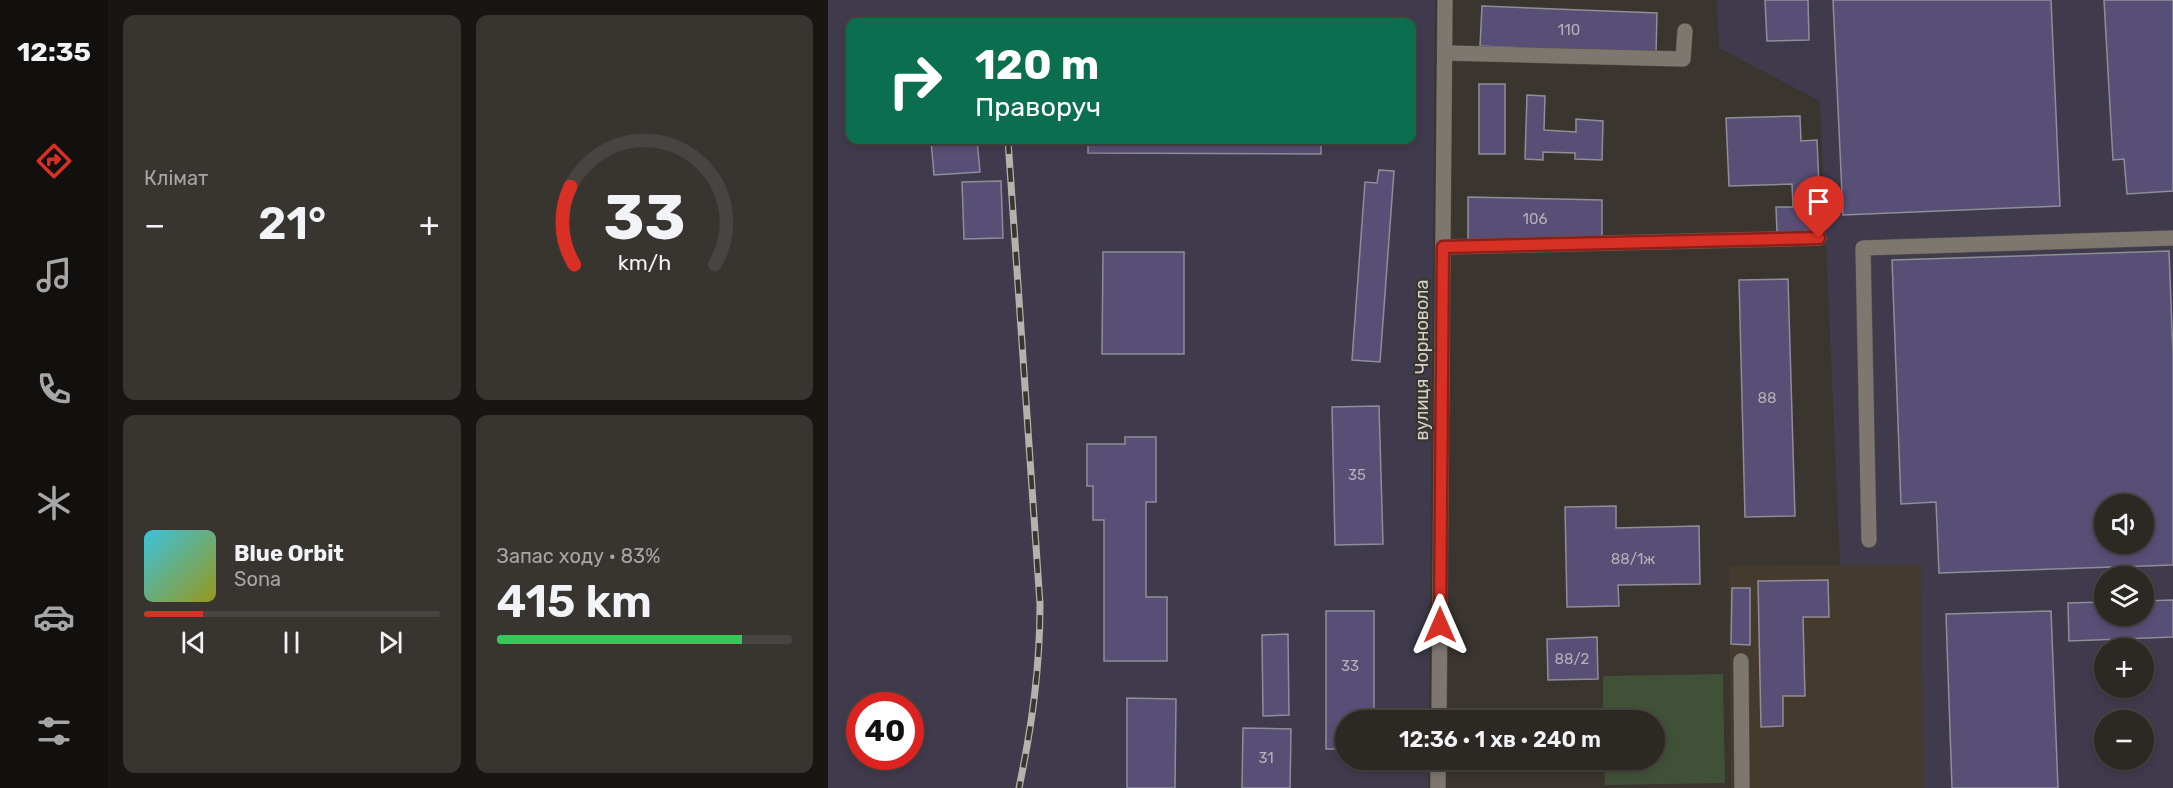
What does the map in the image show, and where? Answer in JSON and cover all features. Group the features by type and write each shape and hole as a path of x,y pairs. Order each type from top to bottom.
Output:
{"street":[{"name":"вулиця Чорновола","path":"1439,710 1445,0"},
{"path":"1445,53 1683,59 1685,31"},
{"path":"1443,247 1819,238"},
{"path":"1869,540 1863,248 2173,238"},
{"path":"1741,661 1742,788"},
{"path":"1438,770 1438,788"}],"shaded area":[{"path":"828,0 1435,0 1429,710 1335,710 1335,770 1429,770 1428,788 828,788"},
{"path":"1717,0 2173,0 2173,788 1923,788 1921,565 1840,565 1820,101 1719,48"},
{"path":"1921,565 1923,788 1731,788 1729,566"}],"green space":[{"path":"1723,674 1725,783 1605,785 1604,770 1665,770 1665,710 1603,710 1603,676"}],"building":[{"path":"1765,0 1808,0 1809,40 1767,41"},
{"path":"1833,0 2051,0 2060,206 1843,215"},
{"path":"2104,0 2173,0 2173,191 2127,194 2124,159 2113,160"},
{"path":"1482,6 1657,13 1656,54 1480,46"},
{"path":"1479,84 1505,84 1505,154 1479,154"},
{"path":"1527,95 1545,96 1544,130 1576,132 1576,119 1603,121 1602,160 1575,159 1575,153 1543,152 1543,160 1525,159"},
{"path":"1800,116 1801,141 1817,140 1821,231 1777,233 1776,207 1793,207 1792,184 1729,186 1726,118"},
{"path":"931,144 977,144 980,172 934,175"},
{"path":"1088,144 1321,144 1321,154 1088,153"},
{"path":"1379,170 1394,171 1380,362 1352,360 1365,182 1377,183"},
{"path":"1001,181 1003,238 964,239 962,182"},
{"path":"1468,197 1602,200 1602,241 1468,239"},
{"path":"2169,251 2173,354 2173,565 1939,573 1936,502 1901,504 1892,260"},
{"path":"1103,252 1184,252 1184,354 1102,354"},
{"path":"1788,279 1795,516 1745,517 1739,280"},
{"path":"1379,406 1383,544 1335,545 1332,407"},
{"path":"1125,437 1156,437 1156,502 1146,502 1146,597 1167,597 1167,661 1104,661 1104,520 1093,520 1093,486 1087,486 1087,444 1125,444"},
{"path":"1616,506 1616,528 1699,526 1700,584 1618,585 1619,606 1567,607 1565,507"},
{"path":"1828,580 1829,617 1803,617 1805,696 1783,696 1783,726 1761,727 1758,581"},
{"path":"1732,588 1750,588 1750,645 1731,644"},
{"path":"2173,600 2173,637 2094,638 2094,640 2069,641 2068,603 2094,602 2094,626 2154,626 2154,601"},
{"path":"1326,611 1374,611 1374,710 1335,710 1335,749 1326,749"},
{"path":"2051,611 2058,788 1952,788 1946,614"},
{"path":"1288,634 1289,715 1263,716 1262,635"},
{"path":"1597,637 1598,679 1548,680 1547,639"},
{"path":"1127,698 1176,699 1175,788 1127,788"},
{"path":"1243,728 1291,729 1290,788 1242,788"}],"railway":[{"path":"1008,144 1040,604 1039,651 1034,697 1019,788"}],"route":[{"path":"1440,625 1443,247 1819,238"}]}
